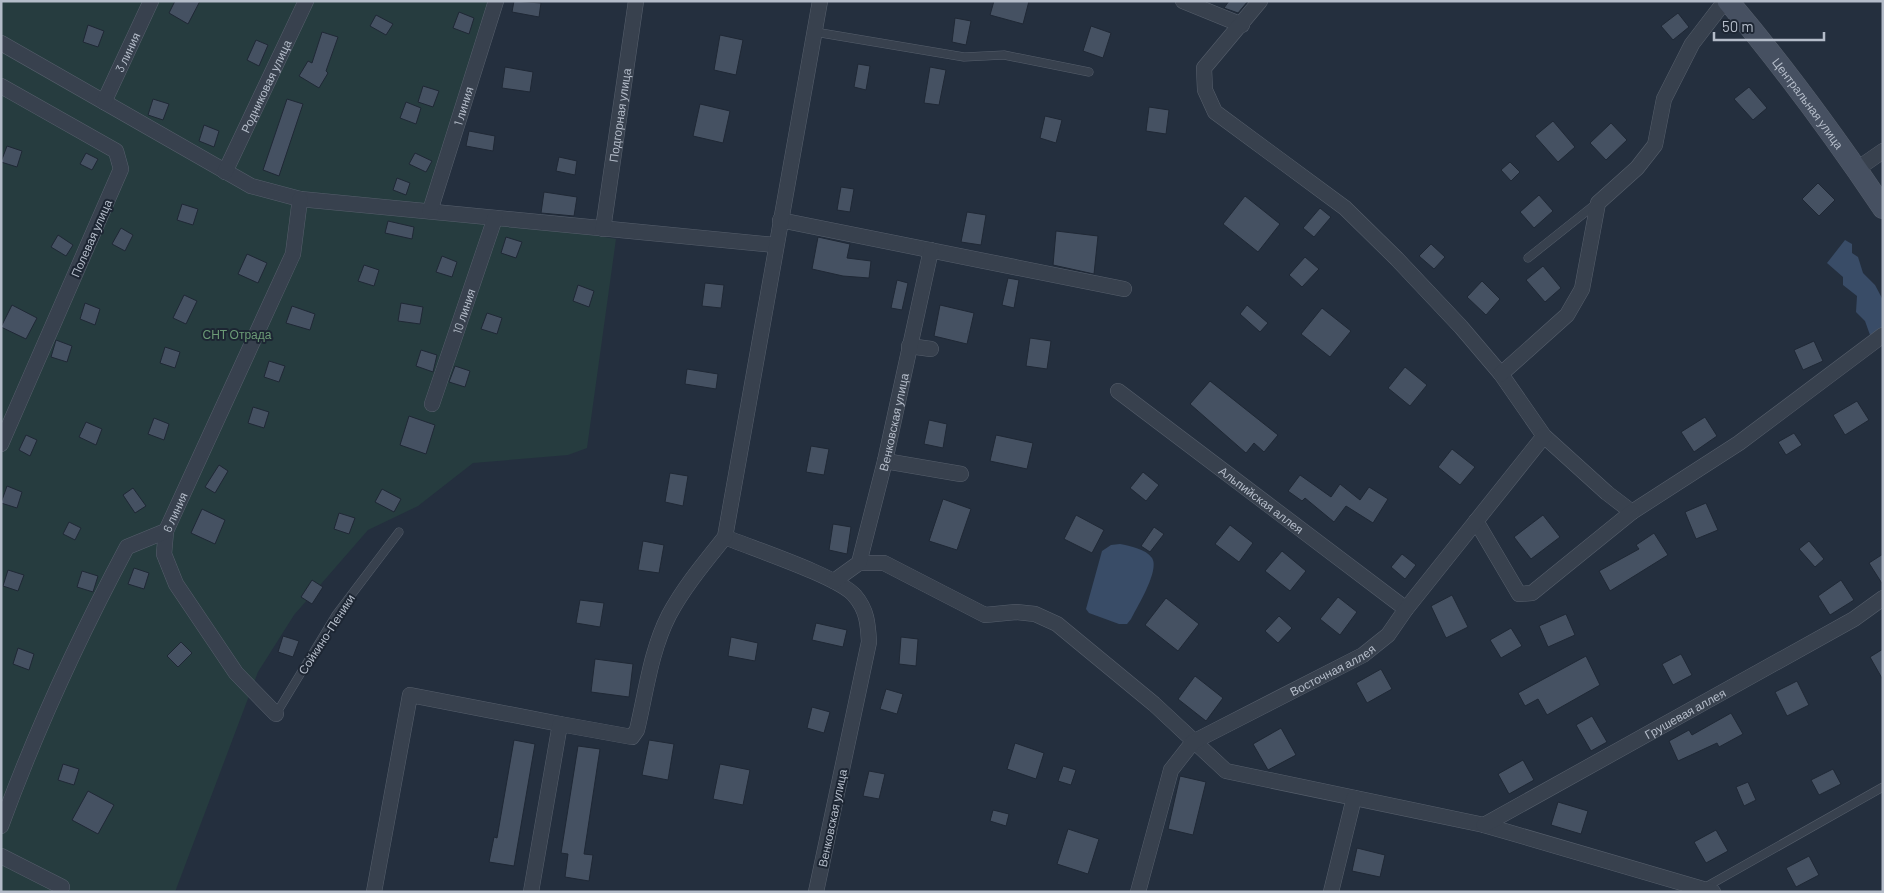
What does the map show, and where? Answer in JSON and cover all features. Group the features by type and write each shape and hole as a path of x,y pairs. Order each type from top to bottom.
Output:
{"main road":[{"name":"Центральная улица","path":"1727,1 1758,37 1857,169 1883,208"}],"street":[{"name":"3 линия","path":"104,102 151,1"},
{"name":"Родниковая улица","path":"225,172 306,1"},
{"name":"1 линия","path":"430,212 496,1"},
{"name":"Подгорная улица","path":"603,229 636,1"},
{"path":"374,892 410,695 632,737 638,730 652,662 669,616 689,583 725,537 775,245 820,1"},
{"path":"1184,1 1242,24"},
{"path":"1260,1 1204,68 1205,90 1215,112 1345,208 1397,259 1461,327 1500,374 1544,436 1607,493 1632,512"},
{"path":"1500,374 1567,315 1582,290 1598,203 1637,168 1654,145 1664,100 1692,44 1727,1"},
{"path":"1,43 251,186 300,199 775,245"},
{"name":"Полевая улица","path":"1,86 116,151 121,169 1,444"},
{"path":"1857,169 1883,151"},
{"name":"6 линия","path":"1,826 26,757 101,596 127,546 166,531 293,254 300,199"},
{"name":"10 линия","path":"432,404 495,218"},
{"path":"780,220 1124,289"},
{"name":"Венковская улица","path":"859,563 886,461 931,250"},
{"path":"1476,521 1519,594 1532,592 1632,512 1739,443 1883,335"},
{"path":"910,346 931,349"},
{"name":"Альпийская аллея","path":"1118,391 1406,609"},
{"name":"Восточная аллея","path":"1138,892 1170,770 1193,742 1363,655 1388,635 1406,609 1544,436"},
{"path":"886,461 961,474"},
{"path":"166,531 164,554 176,584 236,673 276,714"},
{"name":"Венковская улица","path":"725,537 834,581 855,594 868,617 869,642 816,892"},
{"path":"834,581 859,563 884,563 985,615 1016,612 1035,614 1057,624 1154,704 1226,771 1484,825 1707,890"},
{"name":"Грушевая аллея","path":"1484,825 1854,620 1883,598"},
{"path":"531,892 560,724"},
{"path":"1331,892 1354,798"},
{"path":"1,856 62,887"}],"lane":[{"path":"815,32 964,57 1004,55 1089,72"},
{"path":"1528,258 1598,203"},
{"name":"Сойкино-Пеники","path":"276,714 336,614 399,532"},
{"path":"1707,890 1883,787"}],"green space":[{"name":"СНТ Отрада","path":"1,1 501,1 435,207 616,239 587,448 568,455 473,463 418,506 368,530 294,615 258,672 175,892 1,892"}],"water":[{"path":"1845,240 1852,244 1852,253 1858,257 1863,273 1875,285 1883,300 1883,329 1870,335 1865,321 1856,312 1857,296 1843,285 1843,277 1827,263"},
{"path":"1120,544 1146,552 1152,558 1154,564 1147,588 1127,624 1119,624 1089,613 1086,609 1102,551 1111,545"}],"building":[{"path":"175,1 200,1 188,24 169,13"},
{"path":"514,1 541,3 539,17 512,12"},
{"path":"994,1 1029,1 1023,24 990,15"},
{"path":"1229,1 1248,1 1238,13 1224,8"},
{"path":"459,12 474,18 469,34 453,28"},
{"path":"1678,13 1689,27 1673,40 1661,26"},
{"path":"376,15 393,24 386,35 370,26"},
{"path":"955,18 971,21 966,45 952,42"},
{"path":"88,25 104,31 98,47 83,42"},
{"path":"1091,26 1111,33 1103,58 1083,51"},
{"path":"322,32 338,37 326,71 328,73 319,88 299,76 308,61 312,63"},
{"path":"720,35 743,40 736,75 714,70"},
{"path":"256,40 268,45 259,66 247,60"},
{"path":"858,64 870,66 866,90 854,87"},
{"path":"505,67 533,72 530,92 502,88"},
{"path":"930,67 946,70 939,105 924,103"},
{"path":"423,86 439,91 433,107 418,102"},
{"path":"1749,87 1767,108 1753,120 1734,99"},
{"path":"153,99 169,104 163,120 148,115"},
{"path":"287,99 303,104 279,176 263,170"},
{"path":"406,102 421,108 416,124 400,118"},
{"path":"700,104 730,111 723,143 693,136"},
{"path":"1149,107 1169,110 1166,134 1146,131"},
{"path":"1045,116 1062,120 1056,143 1040,138"},
{"path":"1553,121 1575,147 1558,162 1535,136"},
{"path":"1611,123 1627,140 1606,160 1590,143"},
{"path":"204,125 219,131 214,147 199,141"},
{"path":"469,131 495,136 493,151 466,146"},
{"path":"7,146 22,151 17,167 1,162"},
{"path":"86,153 98,159 92,170 80,164"},
{"path":"415,153 432,161 426,172 409,164"},
{"path":"559,157 577,161 575,175 556,171"},
{"path":"1510,162 1520,172 1511,181 1501,170"},
{"path":"397,178 410,183 406,195 393,190"},
{"path":"1818,183 1835,200 1819,216 1802,199"},
{"path":"841,187 854,189 850,212 837,210"},
{"path":"544,192 577,197 574,216 541,213"},
{"path":"1539,195 1553,211 1534,228 1520,212"},
{"path":"1245,196 1280,224 1258,252 1223,224"},
{"path":"182,204 198,209 193,225 177,220"},
{"path":"1320,208 1331,217 1314,237 1303,228"},
{"path":"967,212 986,215 981,245 961,242"},
{"path":"388,221 414,227 412,239 385,233"},
{"path":"121,228 133,235 125,251 112,244"},
{"path":"1056,231 1098,236 1094,274 1053,265"},
{"path":"58,235 73,245 66,256 51,247"},
{"path":"506,237 522,242 516,258 501,253"},
{"path":"818,237 850,244 847,258 871,261 869,278 843,276 812,269"},
{"path":"1431,244 1445,257 1434,269 1419,256"},
{"path":"247,254 267,263 258,283 238,274"},
{"path":"442,256 457,262 452,277 436,272"},
{"path":"1305,257 1319,269 1302,287 1289,275"},
{"path":"364,265 379,270 374,286 358,281"},
{"path":"1543,266 1561,288 1545,302 1526,280"},
{"path":"1008,278 1019,280 1014,308 1002,305"},
{"path":"897,280 908,283 902,310 891,308"},
{"path":"1482,281 1500,299 1486,315 1467,297"},
{"path":"705,283 724,285 721,308 702,306"},
{"path":"578,285 594,291 589,307 573,301"},
{"path":"184,295 197,301 186,324 173,318"},
{"path":"85,303 100,309 95,325 80,319"},
{"path":"401,303 423,307 420,324 398,321"},
{"path":"12,305 37,318 26,339 1,327"},
{"path":"940,305 974,313 967,344 934,336"},
{"path":"1247,305 1268,323 1260,332 1240,314"},
{"path":"292,306 315,314 310,330 286,323"},
{"path":"1322,308 1351,331 1330,357 1301,334"},
{"path":"487,313 502,318 497,334 481,329"},
{"path":"1030,338 1051,341 1047,369 1026,366"},
{"path":"56,340 72,346 67,362 51,357"},
{"path":"1814,341 1823,361 1803,370 1794,350"},
{"path":"165,347 180,352 175,368 160,363"},
{"path":"421,350 437,355 433,372 416,366"},
{"path":"269,361 285,366 279,382 264,377"},
{"path":"455,366 470,371 465,387 449,382"},
{"path":"1405,367 1427,385 1410,406 1388,388"},
{"path":"687,369 718,374 716,389 685,384"},
{"path":"1210,381 1278,435 1264,452 1254,443 1246,453 1190,404"},
{"path":"1857,401 1869,420 1845,435 1833,415"},
{"path":"253,407 269,412 264,428 248,423"},
{"path":"409,416 435,425 426,454 400,445"},
{"path":"1705,417 1717,436 1694,452 1681,432"},
{"path":"154,418 169,424 164,440 148,434"},
{"path":"929,420 947,424 943,448 924,444"},
{"path":"86,422 102,429 96,445 79,437"},
{"path":"1794,433 1802,445 1786,455 1778,442"},
{"path":"26,435 37,440 30,456 19,450"},
{"path":"996,435 1033,443 1027,469 990,461"},
{"path":"811,446 829,449 824,475 806,472"},
{"path":"1452,449 1475,467 1460,485 1438,467"},
{"path":"219,465 228,471 215,493 205,487"},
{"path":"1143,472 1159,485 1146,501 1130,488"},
{"path":"670,473 688,476 683,506 665,502"},
{"path":"1300,475 1331,497 1340,484 1360,500 1369,487 1388,499 1373,523 1346,506 1334,522 1305,498 1302,501 1288,491"},
{"path":"7,486 22,492 17,508 1,503"},
{"path":"133,488 146,506 135,513 123,495"},
{"path":"382,489 401,499 394,512 375,502"},
{"path":"943,499 971,509 957,550 929,541"},
{"path":"1706,503 1718,530 1696,539 1685,512"},
{"path":"202,509 225,520 215,544 191,533"},
{"path":"339,513 355,518 349,534 334,529"},
{"path":"1076,515 1104,530 1092,553 1064,539"},
{"path":"1543,515 1560,537 1531,559 1514,537"},
{"path":"69,522 81,528 75,540 63,534"},
{"path":"833,524 851,527 847,554 829,550"},
{"path":"1230,525 1253,543 1239,562 1215,544"},
{"path":"1154,527 1164,534 1150,552 1141,546"},
{"path":"1654,533 1668,555 1610,591 1599,571 1639,549 1636,545"},
{"path":"643,541 664,545 659,573 638,570"},
{"path":"1809,541 1824,559 1815,567 1799,549"},
{"path":"1282,551 1306,571 1290,591 1265,571"},
{"path":"1402,554 1416,565 1405,579 1391,567"},
{"path":"1883,554 1883,585 1869,563"},
{"path":"134,568 149,573 144,589 128,584"},
{"path":"8,570 24,575 18,591 3,586"},
{"path":"82,571 98,576 93,592 77,587"},
{"path":"312,580 323,587 312,604 301,597"},
{"path":"1841,580 1854,600 1830,615 1818,596"},
{"path":"1452,595 1468,627 1446,638 1431,606"},
{"path":"1338,597 1357,612 1340,635 1320,619"},
{"path":"1166,598 1199,624 1178,651 1145,625"},
{"path":"580,600 604,603 600,627 576,623"},
{"path":"1566,614 1575,635 1548,647 1539,626"},
{"path":"1279,616 1292,628 1278,643 1265,631"},
{"path":"816,623 847,630 843,647 812,640"},
{"path":"1511,628 1522,646 1501,658 1490,640"},
{"path":"283,636 299,641 293,657 278,652"},
{"path":"731,637 758,643 755,661 728,656"},
{"path":"901,637 918,639 916,666 899,664"},
{"path":"181,642 192,653 178,667 167,656"},
{"path":"18,648 34,654 29,670 13,664"},
{"path":"1883,649 1883,680 1870,657"},
{"path":"1681,654 1692,675 1673,685 1662,664"},
{"path":"1586,656 1600,685 1547,715 1538,699 1525,706 1518,693"},
{"path":"595,659 633,664 629,697 591,692"},
{"path":"1381,669 1392,689 1367,703 1356,683"},
{"path":"1195,676 1223,698 1206,721 1178,699"},
{"path":"1797,681 1809,705 1787,716 1775,692"},
{"path":"886,689 903,694 897,714 880,709"},
{"path":"812,707 830,712 824,733 807,728"},
{"path":"1731,713 1743,734 1719,747 1717,743 1678,761 1669,741 1689,730 1692,735"},
{"path":"1592,716 1607,742 1591,751 1576,725"},
{"path":"1281,728 1296,755 1268,770 1253,744"},
{"path":"514,740 535,744 514,866 489,862 494,837 497,838"},
{"path":"649,740 674,744 668,780 642,775"},
{"path":"1015,743 1044,753 1036,779 1007,769"},
{"path":"578,746 600,749 584,854 593,855 589,881 565,877 568,854 561,853"},
{"path":"1523,760 1534,780 1509,794 1498,774"},
{"path":"63,764 79,769 74,785 58,780"},
{"path":"720,764 750,770 743,805 713,799"},
{"path":"1063,766 1076,770 1071,785 1058,781"},
{"path":"1833,769 1841,784 1819,795 1811,780"},
{"path":"869,771 885,774 879,799 863,796"},
{"path":"1180,776 1206,782 1193,835 1168,829"},
{"path":"1748,782 1756,800 1744,806 1736,787"},
{"path":"88,791 114,805 98,834 72,820"},
{"path":"1558,802 1588,811 1581,834 1551,825"},
{"path":"993,810 1009,814 1006,826 990,821"},
{"path":"1068,829 1099,839 1088,874 1057,864"},
{"path":"1716,830 1728,851 1706,863 1694,842"},
{"path":"1357,848 1385,855 1380,877 1352,871"},
{"path":"1809,856 1819,875 1796,887 1786,868"}]}
